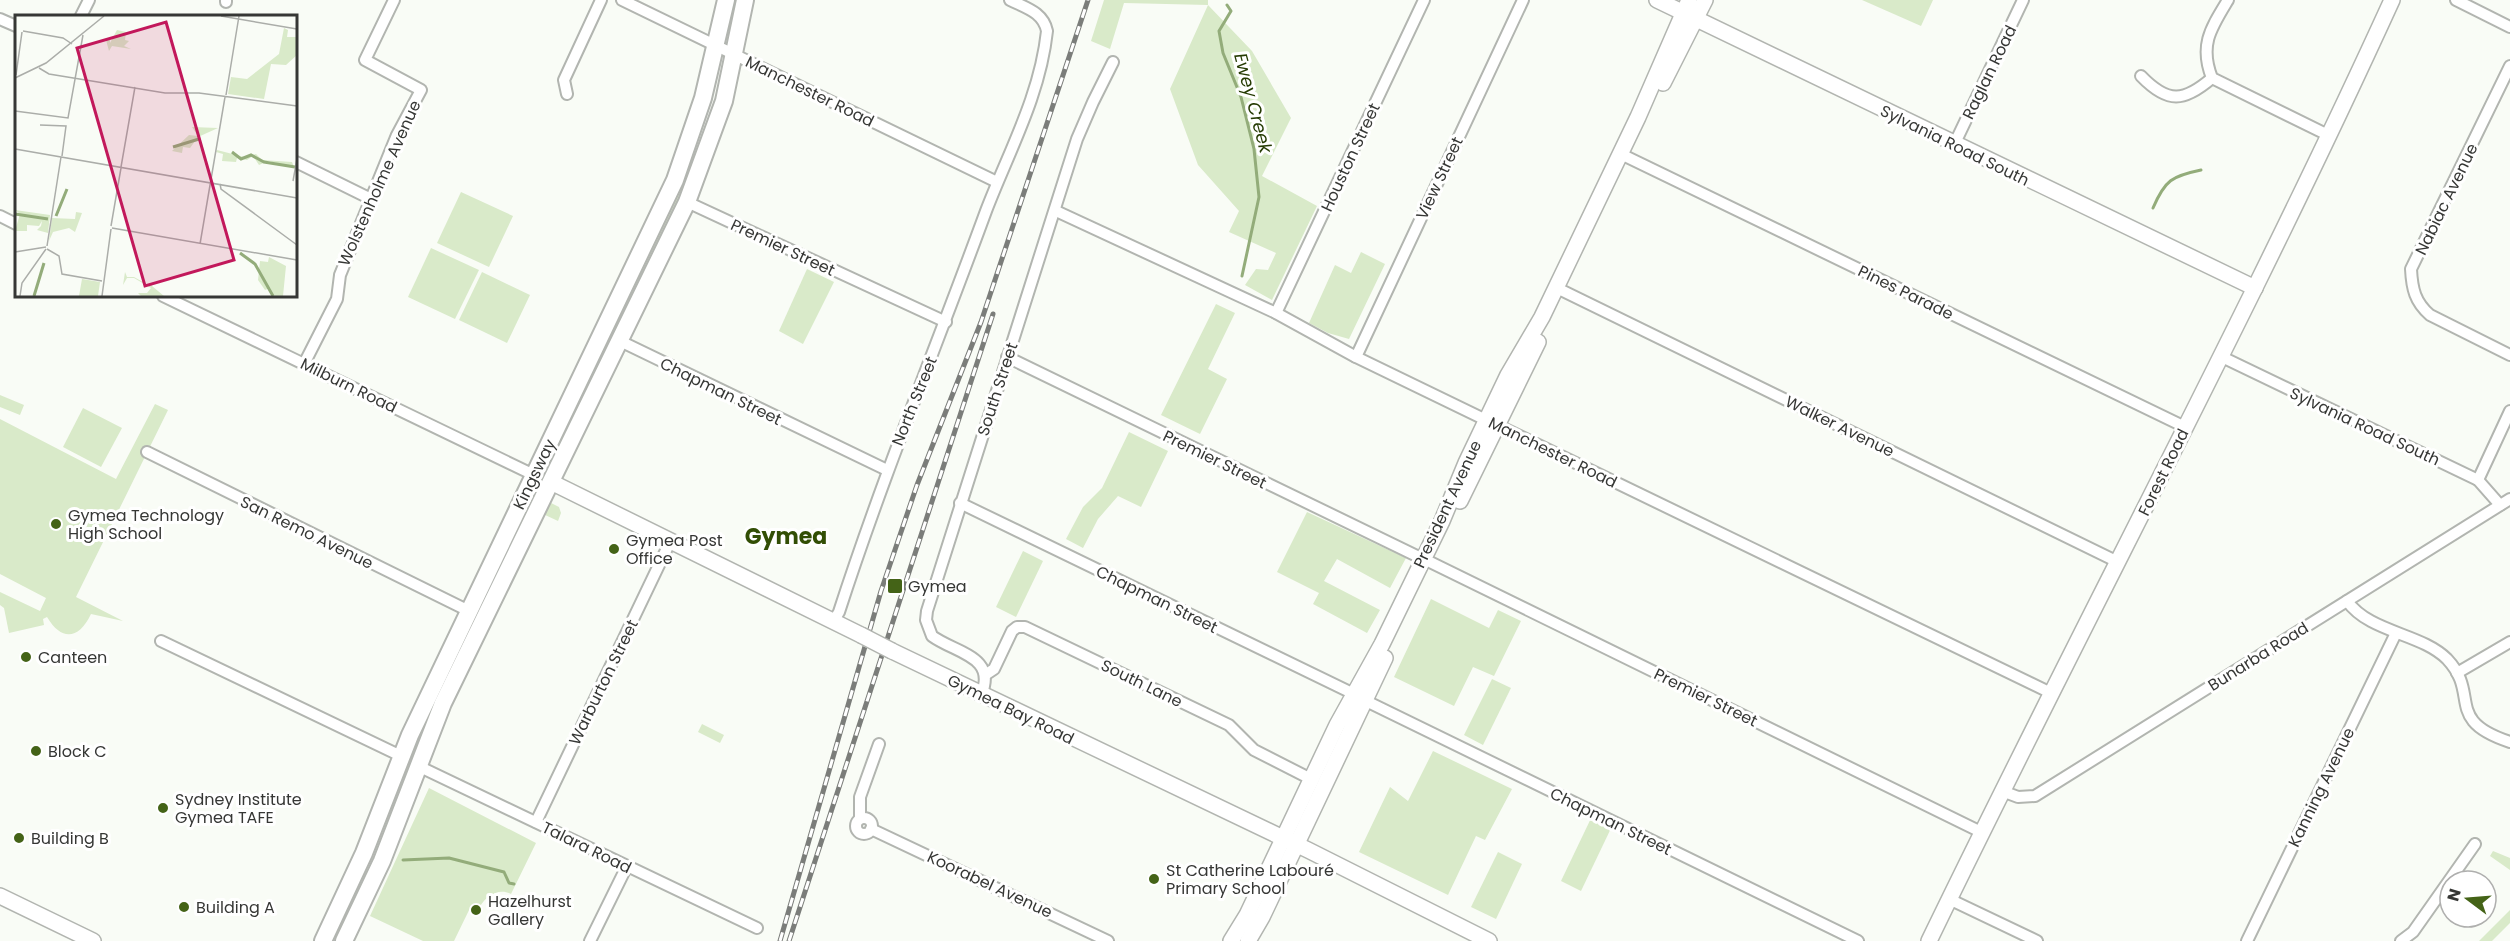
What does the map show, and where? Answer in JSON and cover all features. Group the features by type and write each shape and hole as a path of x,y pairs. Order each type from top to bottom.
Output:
{"main road":[{"name":"Kingsway","path":"322,941 364,853 401,756 467,610 675,180 695,126 726,0"},
{"name":"Kingsway","path":"344,941 382,861 444,702 687,202 715,130 746,0"},
{"name":"Gymea Bay Road","path":"534,475 551,482"}],"street":[{"path":"82,15 89,0"},
{"name":"Wolstenholme Avenue","path":"304,364 337,299 340,275 398,135 421,90 364,60 394,0"},
{"path":"567,94 564,80 601,0"},
{"name":"Manchester Road","path":"622,0 997,182"},
{"name":"North Street","path":"833,621 839,612 887,470 946,322 997,182 1029,112 1047,31 1045,22 1037,14 1010,0"},
{"name":"Houston Street","path":"1276,314 1424,0"},
{"name":"View Street","path":"1356,357 1522,0"},
{"name":"Sylvania Road South","path":"1657,0 1690,10 1954,145 2254,288"},
{"name":"President Avenue","path":"1248,941 1290,841 1638,117 1690,10 1705,0"},
{"name":"Raglan Road","path":"1954,145 2023,0"},
{"path":"2228,0 2205,45 2206,62 2212,78 2330,136"},
{"name":"Forest Road","path":"1929,941 1981,832 2222,357 2330,136 2392,0"},
{"path":"2456,0 2510,27"},
{"name":"President Avenue","path":"1492,422 1563,291 1628,157 1690,10"},
{"path":"0,19 15,26"},
{"name":"South Street","path":"986,675 976,660 932,636 926,620 960,503 1077,140 1113,62"},
{"name":"Nabiac Avenue","path":"2510,66 2411,269 2415,296 2426,311 2510,355"},
{"path":"2141,76 2148,83 2176,98 2184,98 2212,78"},
{"name":"Pines Parade","path":"1628,157 2185,427"},
{"path":"297,162 371,199"},
{"name":"Premier Street","path":"687,202 946,322"},
{"name":"Manchester Road","path":"1056,211 1276,314 1356,357 2051,693"},
{"path":"0,216 15,224"},
{"name":"Walker Avenue","path":"1563,291 2118,562"},
{"name":"Milburn Road","path":"165,297 534,475"},
{"name":"Chapman Street","path":"620,341 887,470"},
{"name":"Premier Street","path":"1007,357 1981,832"},
{"name":"Sylvania Road South","path":"2222,357 2478,480 2505,502"},
{"path":"2478,480 2510,411"},
{"name":"San Remo Avenue","path":"147,452 467,610"},
{"name":"Gymea Bay Road","path":"551,482 981,695 1290,841 1489,941"},
{"name":"Bunarba Road","path":"2002,791 2019,797 2035,796 2505,502"},
{"name":"Chapman Street","path":"960,503 1858,941"},
{"name":"Warburton Street","path":"536,822 670,542"},
{"path":"2347,601 2362,616 2446,659 2457,673 2466,711 2475,726 2489,735 2510,742"},
{"name":"South Lane","path":"986,675 994,669 1012,631 1017,627 1028,628 1229,725 1254,750 1311,779"},
{"name":"Kanning Avenue","path":"2247,941 2396,633"},
{"path":"161,641 401,756"},
{"path":"2457,673 2510,642"},
{"path":"981,695 986,675"},
{"name":"President Avenue","path":"1231,941 1290,841 1311,779 1359,697"},
{"name":"Koorabel Avenue","path":"879,744 860,796 860,819 855,826 858,832 867,834 871,829 1108,941"},
{"name":"Talara Road","path":"418,766 757,928"},
{"path":"2401,941 2413,932 2475,844"},
{"path":"590,941 627,866"},
{"path":"0,896 93,941"},
{"path":"1949,899 2037,941"}],"green space":[{"path":"1104,0 1208,0 1208,5 1124,3 1110,49 1091,41"},
{"path":"1862,0 1933,0 1921,26"},
{"path":"1208,5 1252,51 1291,118 1262,176 1317,206 1272,300 1245,285 1256,269 1268,270 1276,253 1229,232 1239,211 1198,165 1170,89"},
{"path":"701,140 703,140 683,192 561,444 557,443"},
{"path":"461,192 513,216 489,267 437,243"},
{"path":"431,248 479,270 455,319 408,297"},
{"path":"1361,252 1385,264 1349,339 1328,333 1309,323 1335,265 1351,273"},
{"path":"807,269 834,282 803,344 779,331"},
{"path":"482,272 530,295 507,343 459,320"},
{"path":"1216,304 1235,313 1208,369 1227,379 1200,434 1161,415"},
{"path":"0,395 24,405 20,415 0,407"},
{"path":"155,404 168,410 76,597 123,621 91,614 76,633 64,634 47,617 43,619 44,625 9,633 4,608 0,605 0,592 40,611 46,598 0,574 0,419 116,479"},
{"path":"83,408 122,428 101,467 63,447"},
{"path":"1129,432 1168,451 1141,507 1118,496 1098,519 1083,548 1066,539 1083,507 1102,488"},
{"path":"549,502 559,507 561,513 558,521 543,514"},
{"path":"1307,512 1406,558 1390,588 1337,559 1324,581 1380,610 1367,633 1313,604 1319,593 1277,572"},
{"path":"1023,551 1043,561 1016,617 996,607"},
{"path":"1431,599 1489,628 1498,610 1521,621 1494,676 1473,667 1454,706 1394,677"},
{"path":"1492,679 1511,688 1483,745 1464,735"},
{"path":"702,724 724,735 720,743 698,732"},
{"path":"1433,751 1512,789 1485,840 1476,836 1448,895 1359,852 1390,787 1408,801"},
{"path":"429,788 536,843 511,894 501,892 492,894 478,910 471,906 454,941 423,941 370,916"},
{"path":"1594,812 1614,822 1581,891 1561,881"},
{"path":"2493,851 2510,858 2510,870 2490,856"},
{"path":"1498,852 1522,864 1496,919 1471,907"},
{"path":"2510,910 2510,923 2492,941 2479,941 2491,929 2498,929 2498,922"}],"waterway":[{"name":"Ewey Creek","path":"1227,5 1231,11 1219,31 1223,53 1241,97 1254,149 1259,197 1242,276"},
{"path":"2153,208 2161,191 2176,177 2201,170"},
{"path":"403,860 449,858 504,872 509,883 514,884"}],"railway":[{"path":"780,941 881,591 917,485 981,322 1088,0"},
{"path":"789,941 993,314"}],"place":[{"name":"Gymea Technology High School","path":"56,524"},
{"name":"Gymea Post Office","path":"614,549"},
{"name":"Gymea","path":"895,586"},
{"name":"Canteen","path":"26,657"},
{"name":"Block C","path":"36,751"},
{"name":"Sydney Institute Gymea TAFE","path":"163,808"},
{"name":"Building B","path":"19,838"},
{"name":"St Catherine Labouré Primary School","path":"1154,879"},
{"name":"Building A","path":"184,907"},
{"name":"Hazelhurst Gallery","path":"476,910"}],"district":[{"name":"Gymea","path":"786,536"}]}
